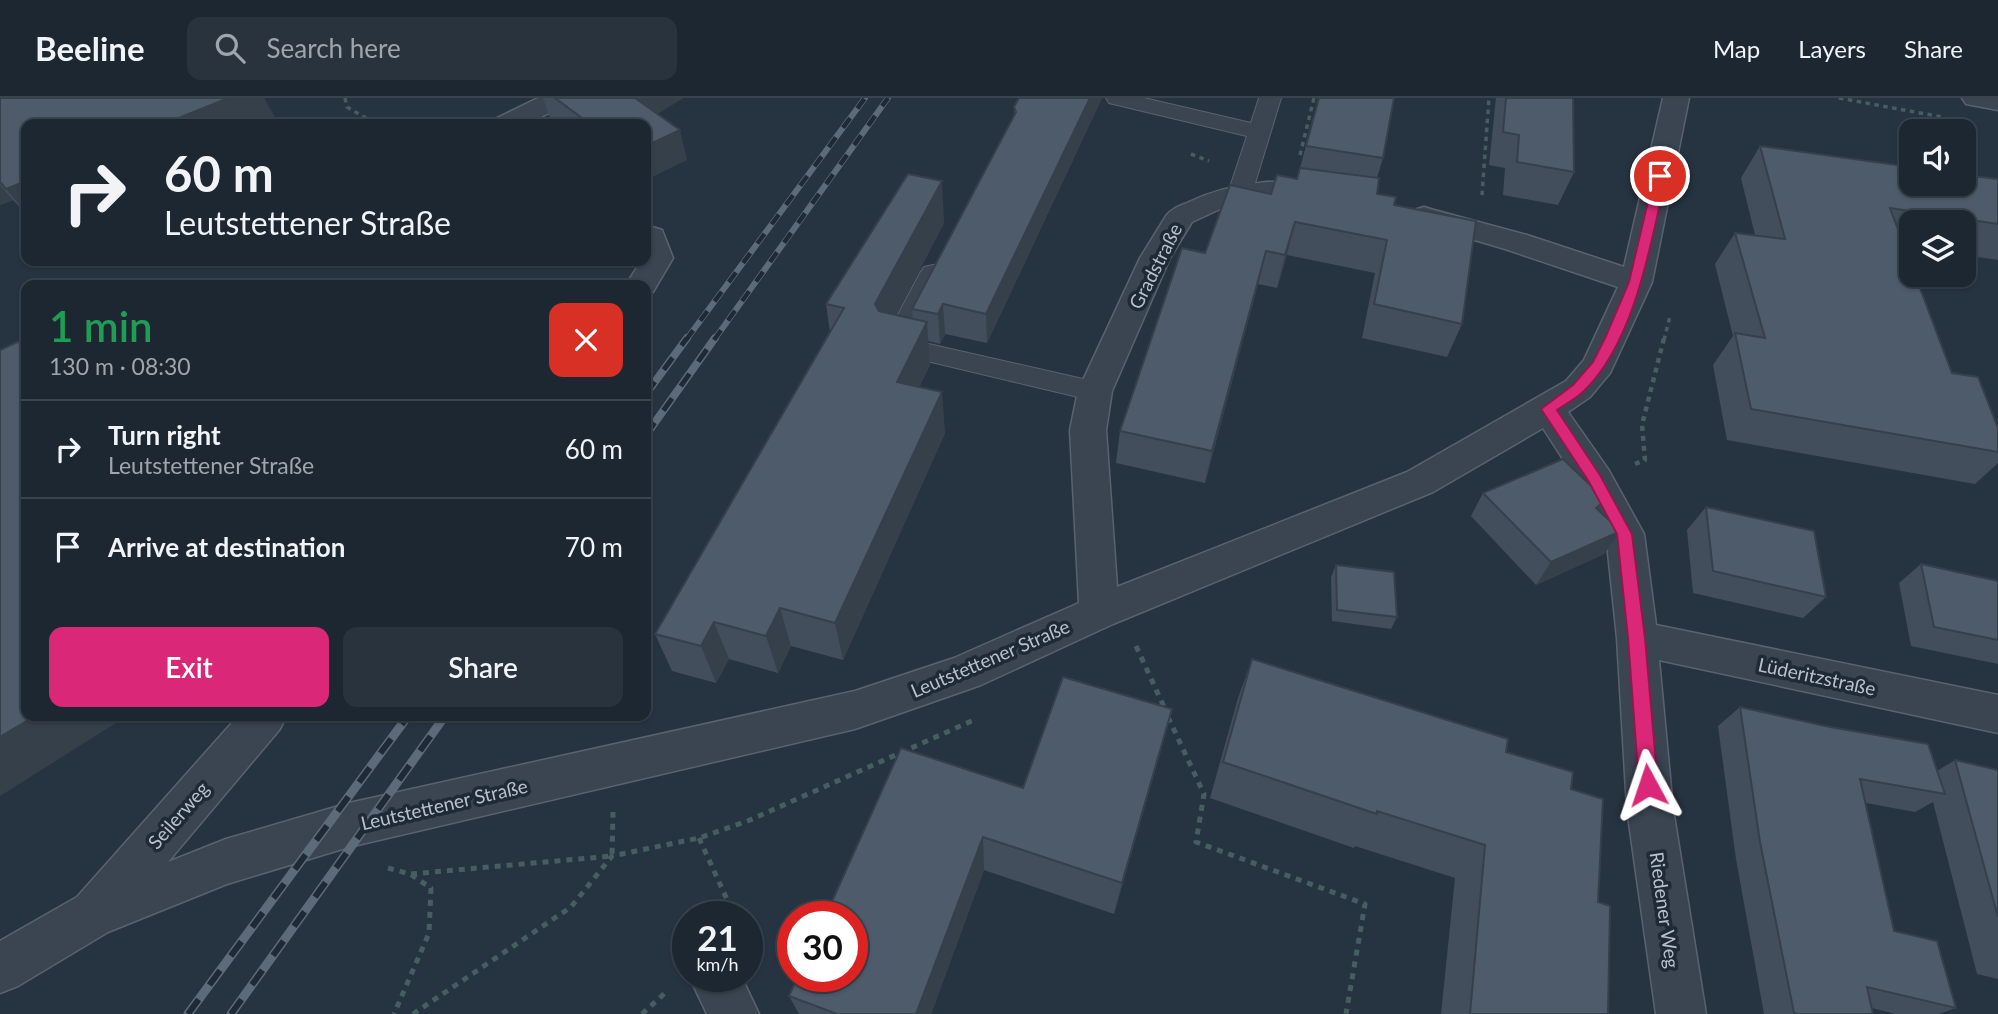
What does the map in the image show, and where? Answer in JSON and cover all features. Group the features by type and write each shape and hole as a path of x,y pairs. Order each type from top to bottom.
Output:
{"street":[{"path":"517,119 558,98"},
{"name":"Leutstettener Straße","path":"0,968 92,915 226,862 349,825 855,710 966,672 1099,611 1420,482 1548,409 1578,389 1598,365 1636,282 1676,98"},
{"path":"1975,98 1998,103"},
{"name":"Gradstraße","path":"1099,611 1088,430 1095,391 1155,258 1181,216 1240,193 1292,190 1359,199"},
{"path":"1399,209 1479,231 1636,282"},
{"path":"645,280 658,258 651,237"},
{"name":"Riedener Weg","path":"1548,409 1595,479 1625,534 1637,638 1650,809 1681,1014"},
{"name":"Lüderitzstraße","path":"1637,638 1998,715"},
{"name":"Seilerweg","path":"92,915 261,721"},
{"path":"722,992 734,1014"}],"lane":[{"path":"1117,98 1260,132"},
{"path":"1240,193 1270,98"},
{"path":"946,248 895,345 1095,391"}],"path":[{"path":"345,98 347,107 367,119"},
{"path":"1292,190 1314,98"},
{"path":"1479,231 1489,98"},
{"path":"1839,98 1947,118"},
{"path":"1871,98 1872,103"},
{"path":"1136,646 1204,794 1196,842 1365,904 1346,1014"},
{"path":"699,838 728,901"},
{"path":"410,874 612,856"},
{"path":"384,867 410,874 431,888 429,933 394,1014"}],"building":[{"path":"0,98 228,98 176,119 21,119 21,183 6,189 0,182"},
{"path":"555,98 635,98 680,130 651,144 651,119 583,119"},
{"path":"1019,98 1090,98 986,314 943,304 938,314 912,309 1016,112 1014,107"},
{"path":"1319,98 1394,98 1383,158 1306,146"},
{"path":"1506,98 1573,98 1574,172 1517,162 1519,135 1503,132"},
{"path":"1760,146 1899,165 1899,196 1976,196 1976,176 1998,179 1998,224 1976,221 1976,210 1890,208 1899,232 1899,287 1920,287 1952,373 1978,377 1998,428 1998,452 1751,409 1735,333 1765,338 1735,233 1785,239"},
{"path":"1300,168 1379,178 1377,194 1396,197 1394,205 1476,221 1462,324 1374,304 1387,240 1295,222 1285,255 1266,251 1212,451 1120,431 1182,248 1205,253 1230,185 1271,194 1277,175 1297,179"},
{"path":"908,174 942,181 875,304 879,311 927,322 897,382 942,392 835,623 780,608 766,636 714,622 701,646 655,634 844,308 826,304"},
{"path":"21,340 21,721 27,721 0,737 0,350"},
{"path":"1563,459 1606,500 1596,508 1621,531 1551,562 1483,493"},
{"path":"1706,507 1814,531 1826,597 1713,571"},
{"path":"1921,564 1998,581 1998,640 1934,627"},
{"path":"1336,565 1394,572 1397,617 1337,610"},
{"path":"1252,659 1508,739 1506,752 1573,772 1571,789 1603,799 1598,902 1610,906 1608,1014 1470,1014 1485,845 1377,811 1377,814 1223,762"},
{"path":"1063,677 1172,709 1122,883 983,837 916,1014 837,1014 789,996 791,992 868,992 868,901 832,901 901,748 1023,788"},
{"path":"1740,707 1830,727 1928,744 1945,794 1860,779 1894,931 1937,941 1956,1008 1867,987 1873,1014 1794,1013 1760,842"},
{"path":"1955,760 1998,770 1998,917"}],"railway":[{"path":"686,340 865,98"},
{"path":"714,340 888,98"},
{"path":"651,387 687,338"},
{"path":"651,428 715,338"},
{"path":"188,1014 404,721"},
{"path":"231,1014 441,721"}],"route":[{"path":"1648,785 1637,638 1625,534 1595,479 1548,409 1578,389 1598,365 1613,336 1636,282 1660,176"}]}
